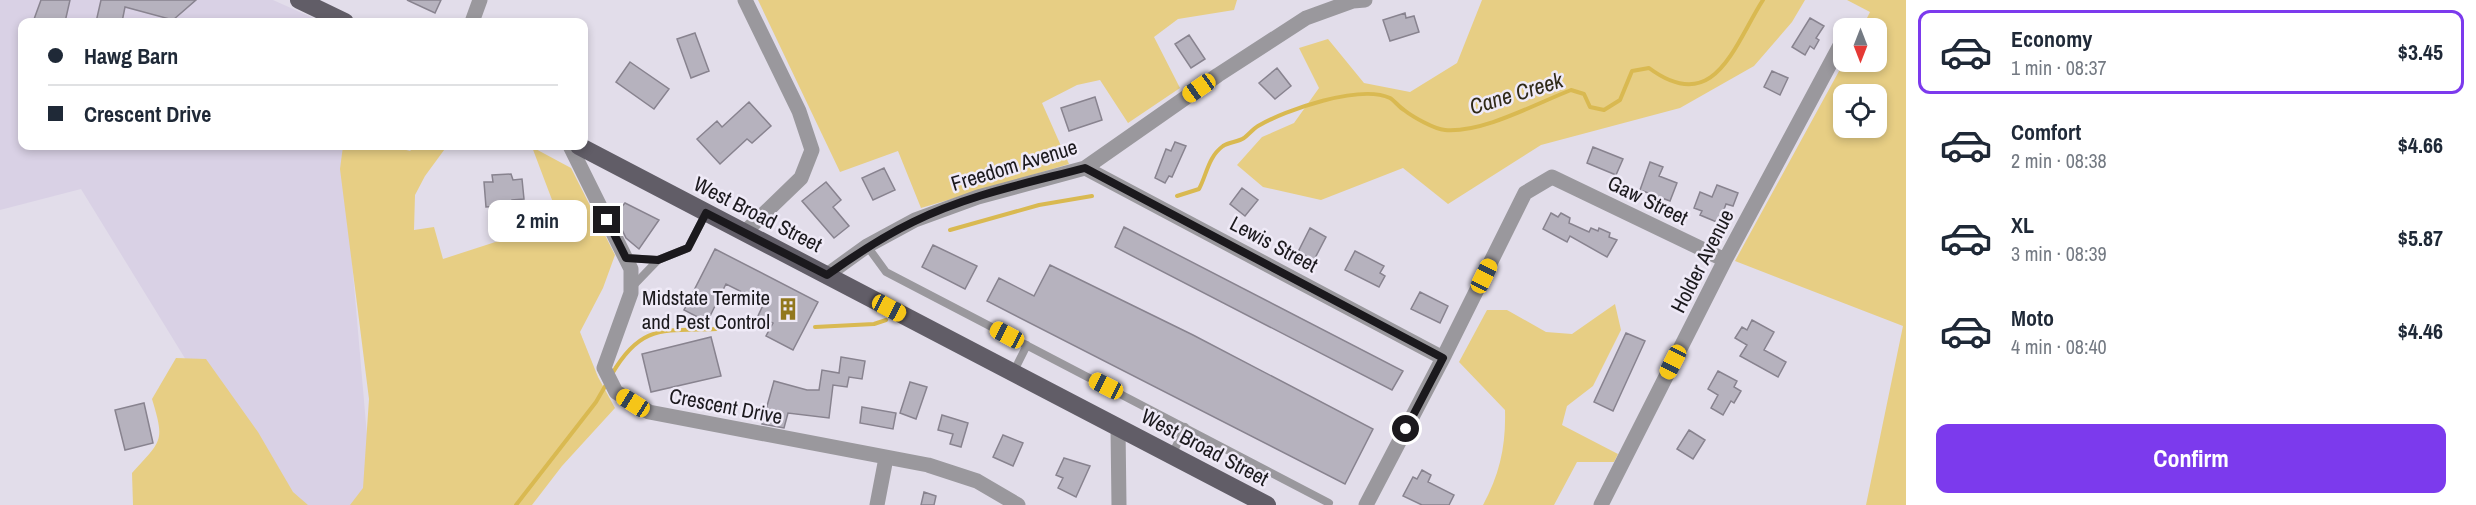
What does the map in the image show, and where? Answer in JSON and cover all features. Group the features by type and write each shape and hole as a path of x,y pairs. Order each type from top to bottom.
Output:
{"main road":[{"path":"300,0 337,18"},
{"name":"West Broad Street","path":"587,150 1268,505"}],"street":[{"path":"473,18 480,0"},
{"path":"744,233 801,178 812,150 799,111 745,0"},
{"name":"Freedom Avenue","path":"827,275 867,246 915,220 978,197 1085,168 1218,75 1306,18 1353,1 1365,0"},
{"name":"Holder Avenue","path":"1601,505 1725,260 1833,59"},
{"name":"Crescent Drive","path":"572,150 632,269 632,294 604,369 615,392 649,412 928,465 977,481 1018,505"},
{"name":"Lewis Street","path":"1085,168 1443,358"},
{"name":"Gaw Street","path":"1443,358 1525,193 1552,177 1725,260"},
{"path":"1366,505 1443,358"},
{"path":"1118,427 1119,505"},
{"path":"877,505 886,458"}],"lane":[{"path":"632,287 658,260 688,248 706,213"},
{"path":"867,246 886,273 1329,503"},
{"path":"626,258 658,260"},
{"path":"1013,372 1027,345"},
{"path":"1172,455 1185,427"}],"shaded area":[{"path":"0,0 273,0 313,18 18,18 18,150 342,150 373,505 275,505 81,189 0,210"},
{"path":"758,0 1237,0 1234,10 1178,19 1154,37 1180,88 1128,123 1100,80 1077,85 1042,103 1069,164 921,208 898,151 840,172"},
{"path":"1482,0 1805,0 1792,22 1754,66 1680,108 1541,145 1448,204 1403,168 1321,200 1263,187 1237,165 1262,137 1294,123 1319,88 1299,48 1328,39 1364,83 1410,92 1457,63"},
{"path":"1847,0 1906,0 1906,505 1866,505 1903,326 1735,261 1839,72 1887,72 1887,18 1867,18 1870,12"},
{"path":"342,150 444,150 425,176 415,195 414,230 434,227 443,259 560,221 533,150 538,150 571,168 615,255 603,288 580,332 598,377 615,408 562,466 532,505 350,505 363,488 369,399 340,169"},
{"path":"1615,304 1621,330 1593,386 1567,406 1562,425 1618,454 1614,462 1577,462 1554,505 1483,505 1494,482 1501,459 1505,410 1459,362 1487,310 1507,310 1546,332 1572,334"},
{"path":"176,358 206,359 258,432 293,492 308,505 133,505 132,473 150,454 158,440 159,424 152,399"}],"building":[{"path":"41,0 70,0 66,18 34,18"},
{"path":"101,0 196,0 175,18 166,18 125,7 123,18 97,18"},
{"path":"407,0 441,0 435,13"},
{"path":"1405,13 1406,18 1414,16 1419,32 1390,41 1383,20"},
{"path":"1810,18 1824,26 1816,38 1819,40 1814,49 1810,46 1805,55 1792,47"},
{"path":"695,33 709,71 691,78 677,39"},
{"path":"1189,35 1205,59 1191,68 1175,44"},
{"path":"630,62 669,89 654,109 616,82"},
{"path":"1277,68 1291,86 1275,99 1259,83"},
{"path":"1772,71 1788,78 1780,95 1764,87"},
{"path":"1095,97 1102,120 1069,131 1061,108"},
{"path":"749,102 771,126 752,143 747,139 720,164 697,139 717,121 722,127"},
{"path":"1175,142 1186,146 1172,177 1169,176 1165,183 1155,178 1166,149 1171,151"},
{"path":"1593,147 1623,159 1616,175 1587,163"},
{"path":"1650,162 1663,167 1659,176 1677,183 1670,201 1640,190"},
{"path":"884,168 895,190 873,200 862,178"},
{"path":"511,174 513,180 522,179 524,199 512,200 512,205 486,207 484,182 493,182 492,175"},
{"path":"826,182 841,200 833,207 849,226 834,238 802,201"},
{"path":"1717,185 1738,193 1733,206 1726,204 1719,223 1700,215 1702,211 1694,208 1700,192 1712,197"},
{"path":"1242,188 1258,200 1245,216 1230,204"},
{"path":"625,203 659,220 639,249 626,238 615,215"},
{"path":"1551,213 1558,217 1561,213 1570,218 1569,223 1589,232 1591,228 1598,231 1599,228 1610,233 1609,237 1617,240 1607,257 1570,236 1567,242 1543,229"},
{"path":"1124,227 1403,371 1392,390 1115,247"},
{"path":"1310,228 1326,237 1314,260 1298,252"},
{"path":"933,245 977,266 965,289 922,267"},
{"path":"715,249 818,302 793,350 766,336 773,323 758,316 764,303 726,284 707,322 684,310"},
{"path":"1355,251 1384,266 1380,273 1385,276 1379,287 1345,270"},
{"path":"1050,265 1193,335 1373,429 1345,484 987,301 999,278 1034,296"},
{"path":"1420,292 1448,306 1440,323 1411,309"},
{"path":"1752,320 1774,332 1764,350 1786,362 1778,377 1740,356 1747,345 1735,338 1742,327 1747,330"},
{"path":"1626,333 1645,341 1613,411 1594,402"},
{"path":"711,337 721,376 651,392 642,354"},
{"path":"841,357 865,361 862,379 849,377 847,387 833,385 829,418 788,413 784,428 762,424 774,381 807,390 819,390 822,370 839,373"},
{"path":"1718,371 1737,381 1734,387 1741,391 1734,403 1731,401 1723,415 1711,408 1718,395 1708,389"},
{"path":"910,382 927,387 916,419 900,413"},
{"path":"144,403 153,443 125,450 115,410"},
{"path":"862,407 896,413 893,429 860,423"},
{"path":"942,415 968,423 961,447 950,444 953,434 938,430"},
{"path":"1689,430 1705,440 1693,459 1677,449"},
{"path":"1003,435 1023,443 1013,466 993,457"},
{"path":"1064,458 1090,466 1076,497 1058,488 1063,478 1056,475"},
{"path":"1422,470 1431,475 1428,482 1454,495 1449,505 1422,505 1403,496 1413,477 1417,479"},
{"path":"924,492 936,496 934,505 921,505"}],"waterway":[{"name":"Cane Creek","path":"1177,196 1199,189 1211,160 1223,146 1244,138 1258,126 1286,113 1342,96 1361,94 1390,98 1402,109 1430,125 1445,130 1460,130 1492,122 1571,90 1584,94 1590,107 1604,110 1620,100 1632,71 1649,68 1672,81 1691,84 1706,80 1720,69 1732,54 1763,0"},
{"path":"950,230 1039,205 1092,196"},
{"path":"815,327 874,324 886,320"},
{"path":"612,374 633,346 644,338 667,331 716,329"},
{"path":"516,505 596,402 607,383"}],"place":[{"name":"Midstate Termite and Pest Control","path":"788,309"}],"route":[{"path":"607,220 626,258 658,260 688,248 706,213 827,275 867,246 915,220 978,197 1085,168 1443,358 1406,429"}]}
